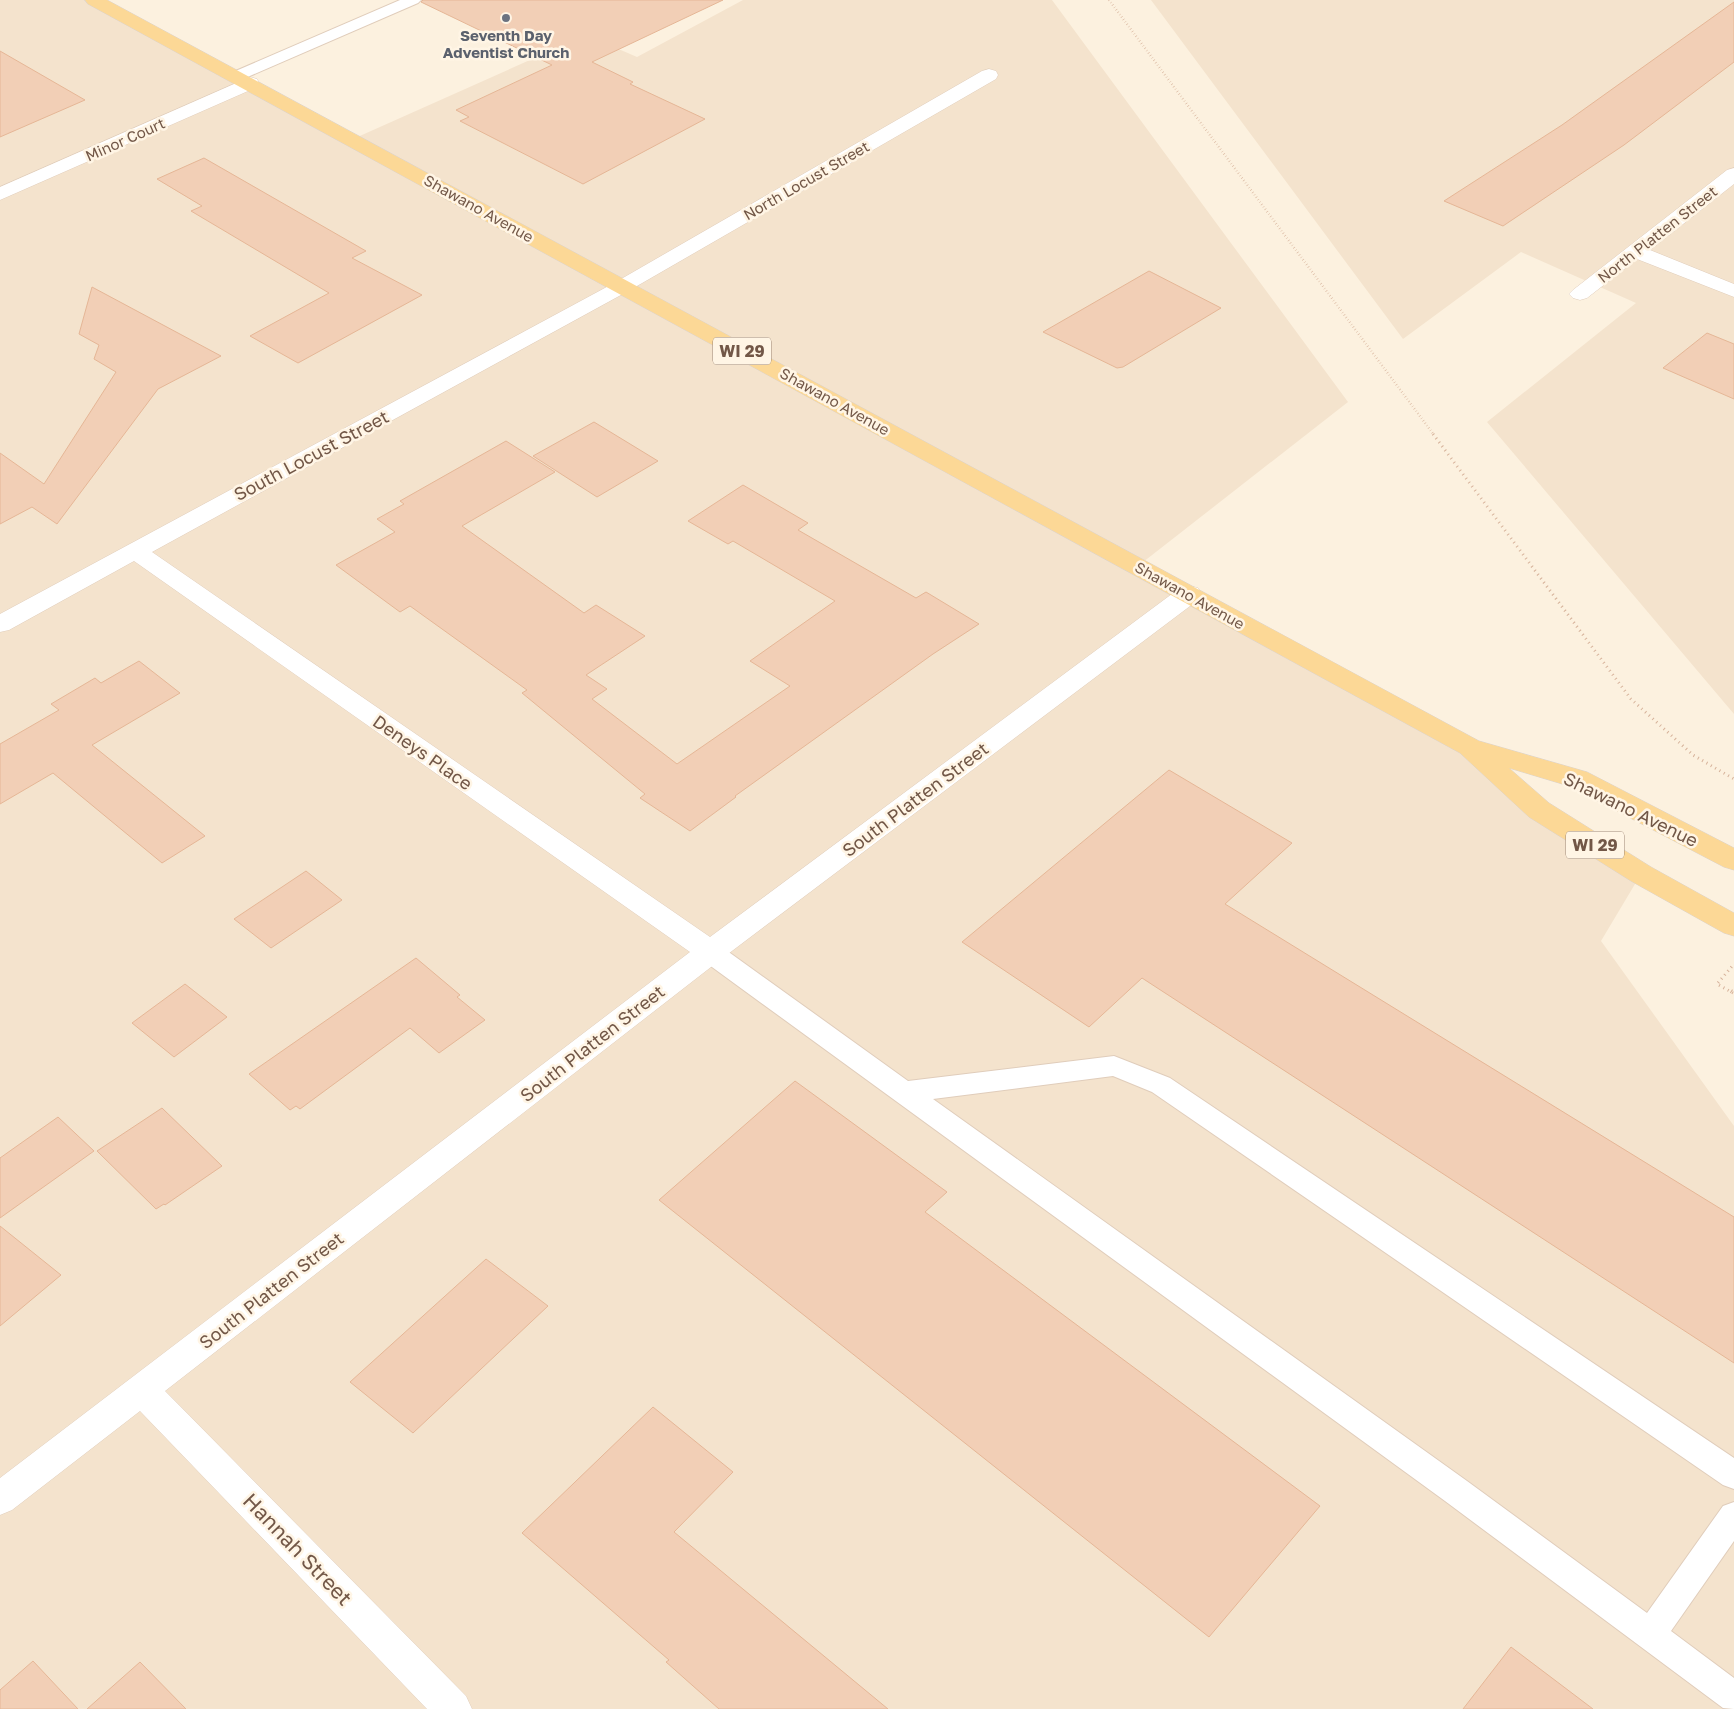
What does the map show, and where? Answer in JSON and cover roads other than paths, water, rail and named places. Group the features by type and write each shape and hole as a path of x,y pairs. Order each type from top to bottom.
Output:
{"main road":[{"name":"Shawano Avenue","path":"94,0 1469,747 1578,779 1734,860"},
{"name":"Shawano Avenue","path":"1469,747 1540,810 1641,874 1734,926"}],"street":[{"name":"North Locust Street","path":"623,286 989,75"},
{"name":"Minor Court","path":"0,194 243,80"},
{"name":"North Platten Street","path":"1580,294 1734,174"},
{"path":"1635,251 1734,291"},
{"name":"South Locust Street","path":"0,624 623,286"},
{"name":"Deneys Place","path":"135,550 710,952"},
{"name":"South Platten Street","path":"0,1499 710,952 1189,594"},
{"name":"Hannah Street","path":"142,1390 453,1709"}],"lane":[{"path":"243,80 413,0"},
{"path":"710,952 1456,1491 1734,1697"},
{"path":"904,1092 1114,1066 1161,1085 1734,1475"},
{"path":"1650,1635 1734,1516"}],"place":[{"name":"Seventh Day Adventist Church","path":"506,18"}]}
